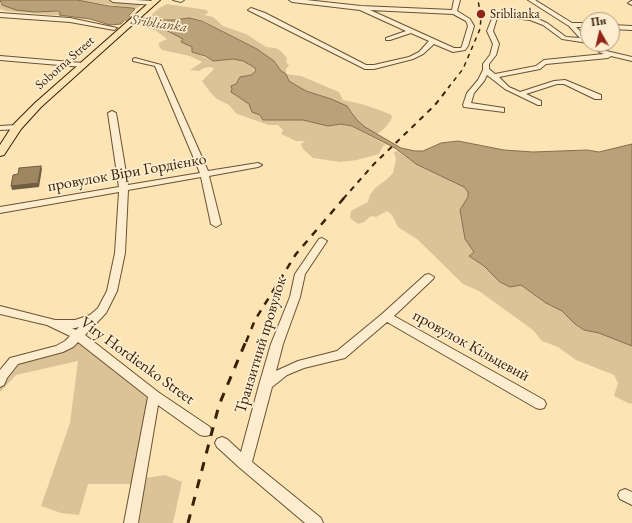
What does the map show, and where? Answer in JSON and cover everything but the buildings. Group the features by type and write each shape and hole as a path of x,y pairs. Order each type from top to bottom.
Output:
{"main road":[{"name":"Soborna Street","path":"0,153 17,127 38,105 152,4"}],"street":[{"path":"113,0 152,4"},
{"path":"176,0 181,0"},
{"path":"292,0 361,8 454,12 468,20 471,26 463,49 453,50 361,8"},
{"path":"454,12 457,0"},
{"path":"531,0 571,25 580,34"},
{"path":"251,10 263,14 328,50 365,67 374,67 411,58 422,53 433,41"},
{"path":"0,15 70,20 114,28"},
{"path":"501,110 467,105 471,93 486,70 486,64 492,55 496,44 490,31 495,17 531,18 550,28 564,38 580,40"},
{"path":"571,25 580,25"},
{"path":"620,27 632,28"},
{"path":"388,39 411,31"},
{"path":"494,76 538,68 544,62 608,56 599,50 632,59"},
{"path":"0,58 83,65"},
{"path":"135,60 158,65 205,175 216,224"},
{"path":"486,70 507,88 538,103"},
{"path":"520,94 556,82 564,82 598,97"},
{"path":"0,382 2,376 14,361 59,349 69,344 102,310 112,291 120,253 124,188 112,113"},
{"path":"0,128 17,127"},
{"name":"провулок Віри Гордієнко","path":"0,210 258,165"},
{"name":"Транзитний провулок","path":"245,464 265,385 277,344 295,297 300,274 322,240"},
{"name":"провулок Кільцевий","path":"265,385 283,372 302,364 341,355 386,318 429,277"},
{"name":"Viry Hordienko Street","path":"0,310 50,322 77,335 154,395 205,431"},
{"path":"50,322 75,324 96,316"},
{"name":"провулок Кільцевий","path":"386,318 540,404"},
{"path":"131,523 154,395"},
{"path":"222,443 316,523"}],"shaded area":[{"path":"77,0 106,0 143,4 135,9"},
{"path":"0,4 21,10 61,13 59,15 51,15 6,11 0,9"},
{"path":"167,4 207,10 208,13 204,15 213,17 223,26 246,34 266,47 275,48 281,51 287,58 286,62 289,65 286,69 286,74 281,71 274,61 257,49 202,20 189,18 173,20 146,20 159,8"},
{"path":"144,22 160,27 183,39 183,43 192,47 198,54 212,61 233,59 243,61 254,67 256,70 255,72 251,75 240,77 232,89 236,96 250,104 263,119 303,120 328,126 341,124 352,126 386,145 383,146 379,154 357,160 340,162 313,158 303,149 301,144 305,141 296,141 281,134 283,130 278,125 269,125 237,114 229,105 217,99 202,81 214,69 211,67 204,68 199,71 190,70 202,62 190,56 162,50 159,43 167,39 155,30 140,26"},
{"path":"286,74 301,76 339,92 343,100 365,105 390,114 392,116 391,120 385,128 377,134 357,120 352,111 338,103 306,91 289,81"},
{"path":"397,151 416,164 464,187 468,192 468,197 460,211 465,239 474,252 469,256 484,266 500,282 510,287 521,285 546,303 562,311 575,324 584,330 599,333 632,346 632,404 614,396 618,383 614,375 576,360 558,347 542,341 533,330 479,291 463,284 417,239 398,227 392,215 387,211 376,217 371,216 364,222 358,224 350,218 351,211 368,202 370,195 375,188 393,173 396,159 394,152"},
{"path":"75,337 154,395 139,484 88,484 79,515 61,513 41,506 70,423 78,361 16,375 0,392 0,382 14,361 59,349"},
{"path":"165,475 182,482 173,523 137,523 146,478"}],"water":[{"path":"0,0 77,0 135,9 121,24 110,25 90,19 59,15 61,13 57,11 35,12 16,10 2,5"},
{"path":"189,18 202,21 257,49 274,61 281,71 286,74 289,81 306,91 347,106 357,120 365,127 401,148 423,151 441,143 458,141 504,150 533,152 587,150 599,152 632,144 632,346 599,333 584,330 575,324 562,311 546,303 521,285 510,287 500,282 484,266 469,256 474,252 465,239 460,210 468,197 468,192 464,187 416,164 395,148 352,126 341,124 328,126 303,120 263,120 260,115 252,112 249,104 231,92 231,86 236,84 240,77 251,75 255,72 256,70 254,67 243,61 233,59 213,61 205,56 192,52 192,47 181,42 183,39 160,27 144,22 146,20 173,20"}],"waterway":[{"name":"Sriblianka","path":"104,16 166,23"}],"railway":[{"path":"448,88 463,69 480,29 481,18 478,0"},
{"path":"343,199 374,164 435,105 449,87"},
{"path":"246,342 255,320 296,254 344,198"},
{"path":"188,523 219,405 246,341"}],"place":[{"name":"Sriblianka","path":"481,14"}]}
